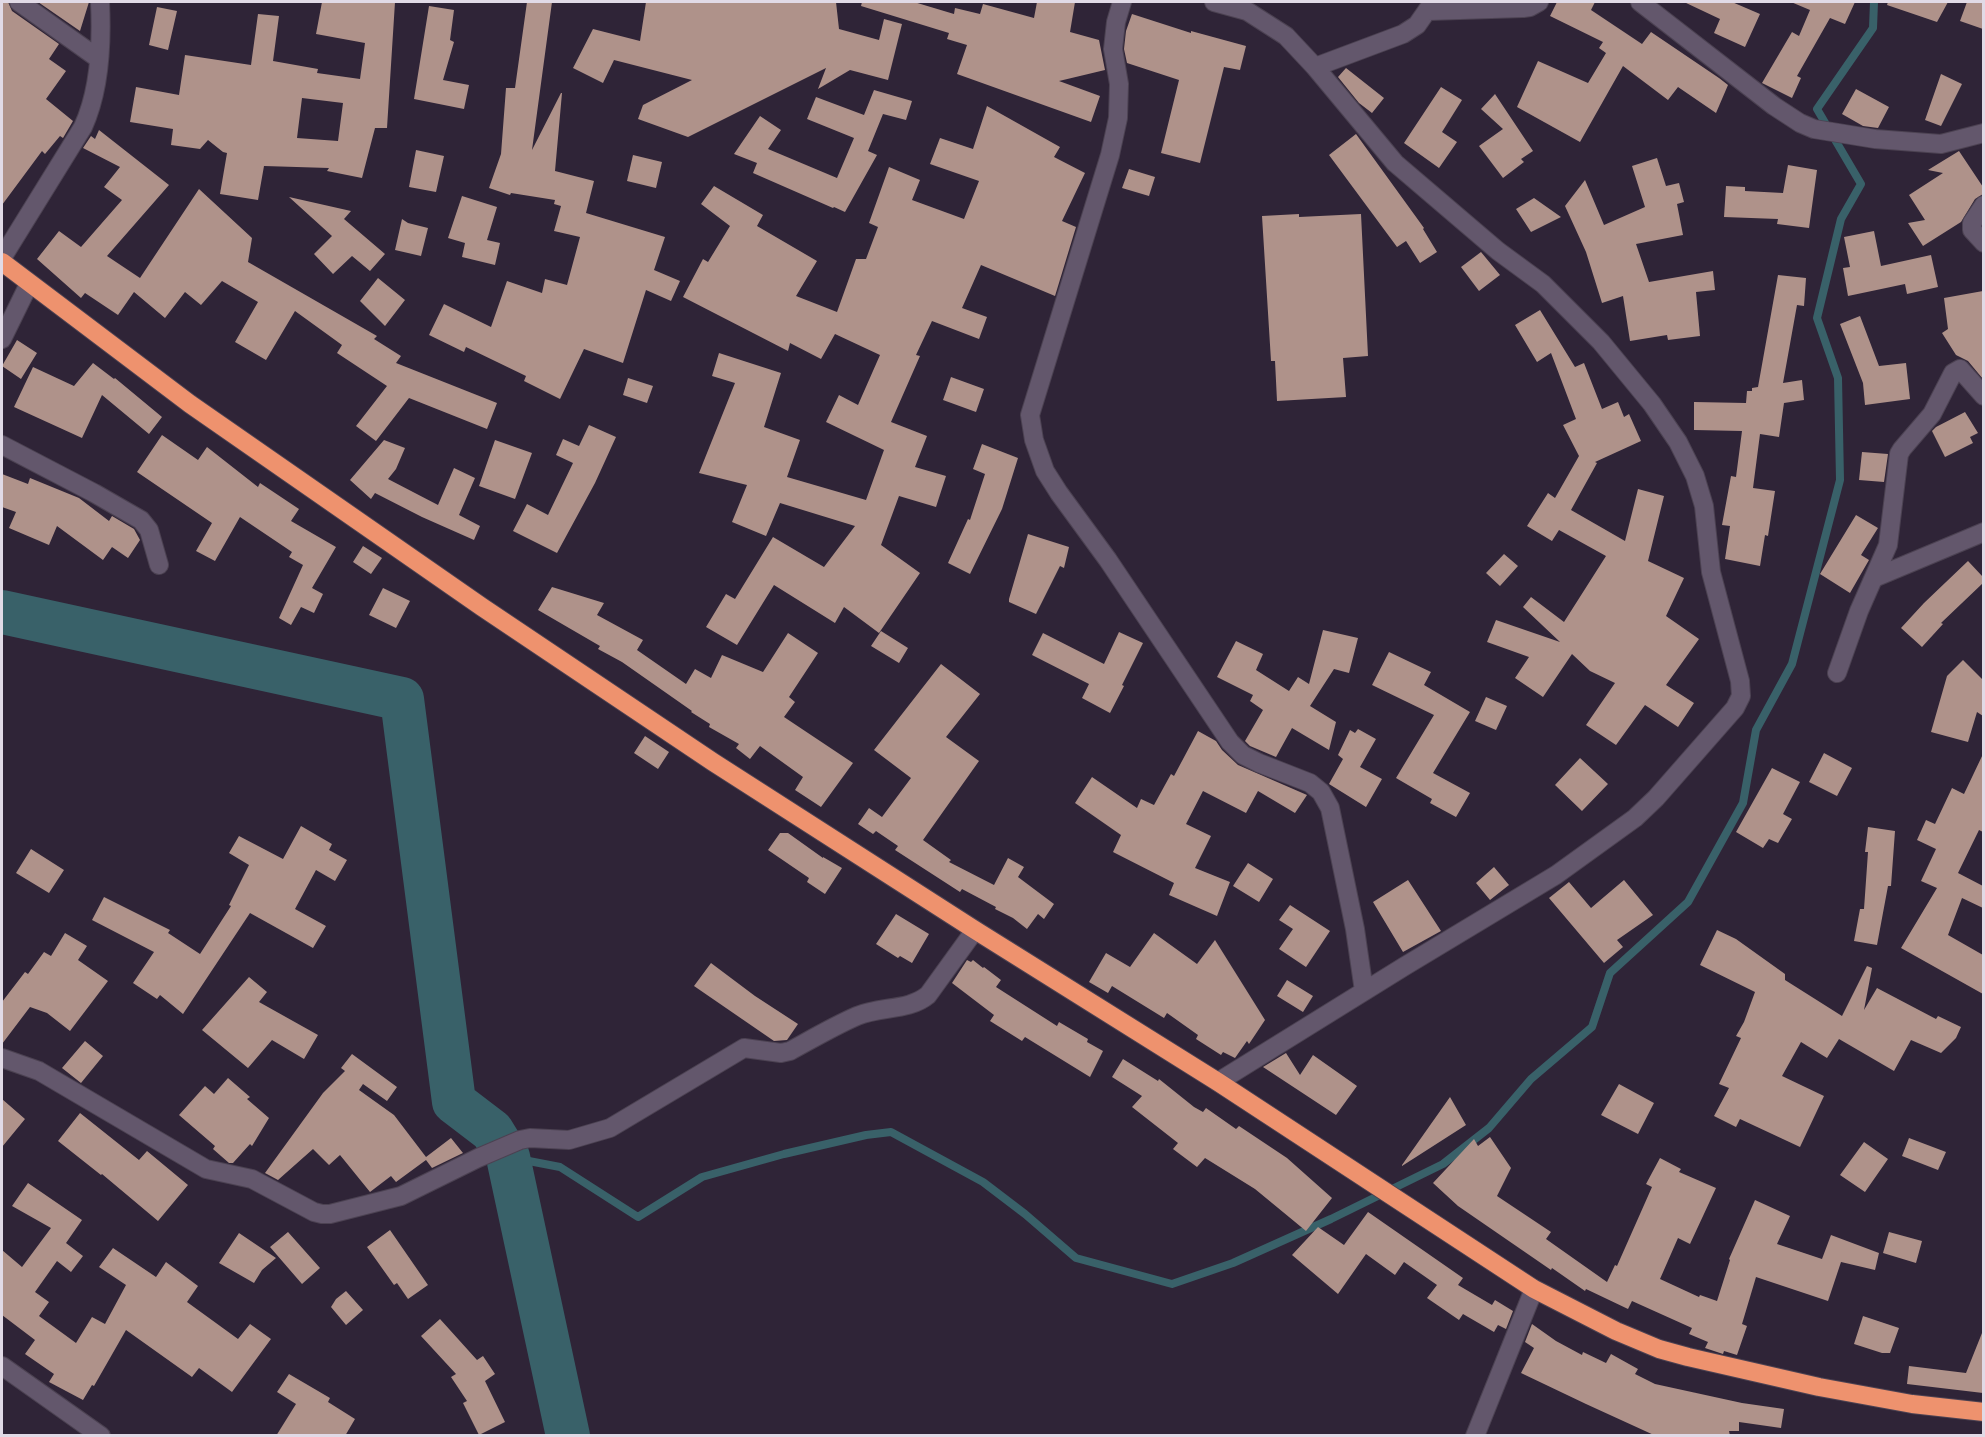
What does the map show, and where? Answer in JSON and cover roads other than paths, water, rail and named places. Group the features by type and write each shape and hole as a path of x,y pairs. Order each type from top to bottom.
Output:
{"highway":[{"path":"2,260 29,284 242,441 482,607 713,762 1218,1082 1534,1289 1616,1331 1659,1349 1688,1357 1819,1387 1912,1404 1983,1412"}],"street":[{"path":"19,2 99,58"},
{"path":"2,260 83,127 90,111 99,58 100,2"},
{"path":"1122,2 1116,22 1113,49 1119,84 1118,118 1110,155 1030,415 1034,440 1045,471 1059,493 1108,560 1230,742 1243,755 1310,783 1321,792 1330,808 1355,929 1364,991"},
{"path":"1214,2 1250,6 1286,36 1315,67 1395,163 1498,251 1543,284 1601,342 1652,404 1678,442 1695,476 1704,506 1711,572 1740,681 1740,696 1735,708 1656,798 1635,818 1556,875 1218,1082"},
{"path":"1315,67 1403,34 1417,25 1431,6 1523,8 1539,2"},
{"path":"1640,2 1774,106 1814,129 1847,135 1941,144 1983,133"},
{"path":"1983,205 1972,223 1972,230 1983,243"},
{"path":"2,339 29,284"},
{"path":"1837,673 1859,612 1888,545 1899,454 1902,448 1932,414 1956,370 1960,369 1965,373 1983,396"},
{"path":"2,445 141,520 149,530 159,565"},
{"path":"1874,578 1983,532"},
{"path":"2,1058 39,1071 206,1169 252,1179 322,1214 330,1214 401,1196 520,1140 530,1138 569,1140 610,1128 738,1050 744,1048 781,1053 790,1051 858,1015 918,1003 928,995 975,930"},
{"path":"1475,1436 1534,1289"},
{"path":"2,1366 100,1436"}],"waterway":[{"path":"508,1157 560,1167 638,1217 702,1177 784,1154 866,1135 891,1132 983,1182 1076,1258 1172,1284 1233,1263 1331,1219 1443,1164 1489,1128 1531,1079 1592,1027 1610,973 1688,902 1743,803 1756,730 1792,664 1840,480 1838,378 1817,318 1841,219 1861,184 1817,109 1873,28 1874,2"},
{"path":"2,612 402,699 454,1102 492,1131 508,1157 568,1436"}]}
